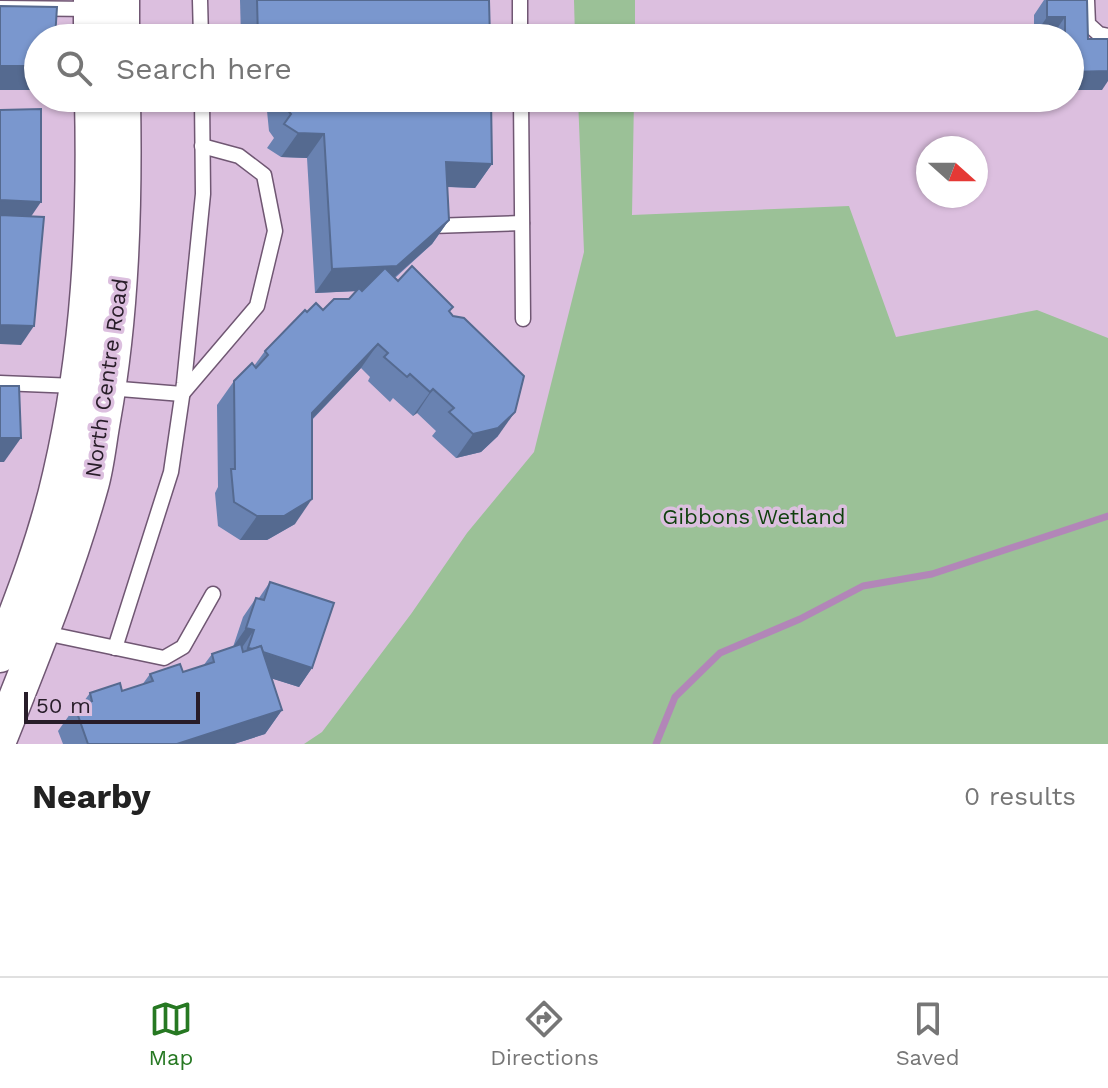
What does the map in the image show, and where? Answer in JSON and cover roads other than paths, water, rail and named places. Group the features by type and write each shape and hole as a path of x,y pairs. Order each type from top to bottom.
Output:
{"street":[{"name":"North Centre Road","path":"0,655 92,483 92,112"},
{"name":"North Centre Road","path":"93,387 120,288 125,175 123,112"},
{"name":"North Centre Road","path":"0,738 19,623"}],"lane":[{"path":"200,0 201,24"},
{"path":"520,0 520,24"},
{"path":"1087,0 1088,24 1099,34 1108,36"},
{"path":"0,8 106,15"},
{"path":"115,648 171,472 203,194 202,112"},
{"path":"521,112 523,319"},
{"path":"182,394 257,306 275,231 264,175 239,156 202,146"},
{"path":"431,226 522,223"},
{"path":"0,383 182,394"},
{"path":"19,623 164,658 183,647 213,594"}],"waterway":[{"path":"656,744 675,697 720,653 800,619 863,586 932,574 1108,516"}],"park label":[{"name":"Gibbons Wetland","path":"754,516"}]}
